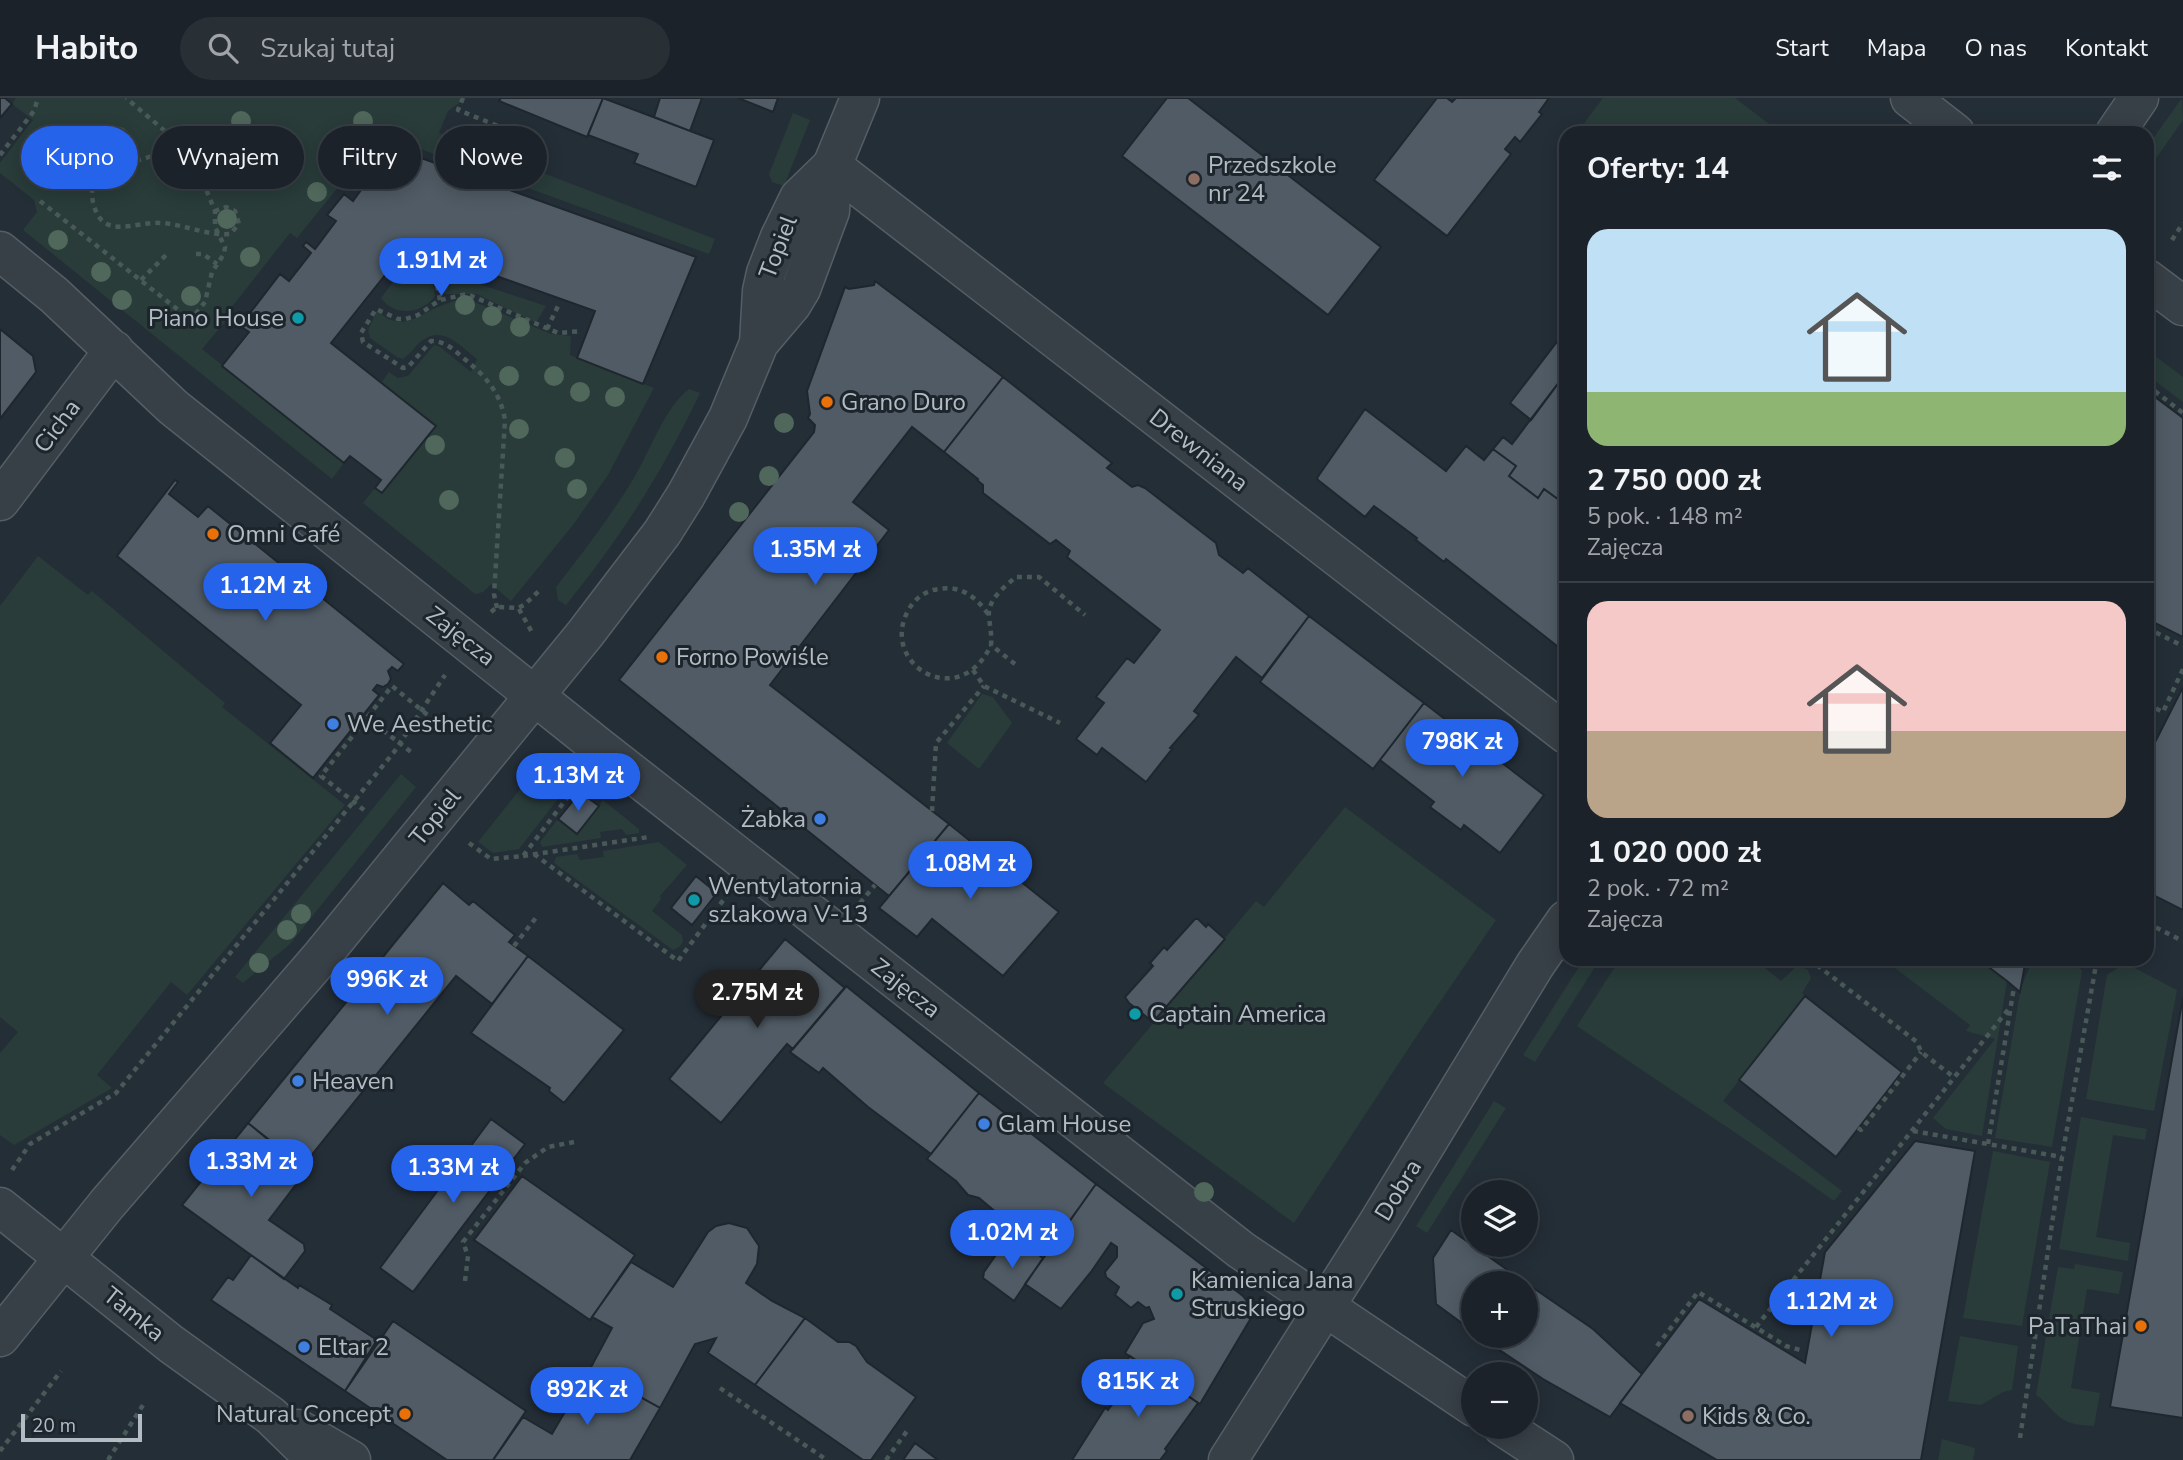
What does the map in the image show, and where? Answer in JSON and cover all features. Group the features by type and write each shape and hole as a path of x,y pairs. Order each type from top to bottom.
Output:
{"street":[{"name":"Topiel","path":"0,1338 63,1258 320,958 605,609 662,533 728,418 759,343 762,291 780,237 799,198 832,166 860,98"},
{"path":"1910,98 1946,126"},
{"path":"2120,126 2140,98"},
{"name":"Drewniana","path":"832,166 1559,729"},
{"name":"Zajęcza","path":"0,251 54,295 173,407 1241,1250 1461,1399"},
{"path":"2154,284 2183,306"},
{"name":"Cicha","path":"0,501 114,350"},
{"name":"Dobra","path":"1228,1460 1559,930"},
{"name":"Tamka","path":"0,1207 171,1344 271,1416 351,1460"},
{"name":"Tamka","path":"271,1416 317,1460"},
{"path":"1522,1439 1555,1460"}],"path":[{"path":"0,155 34,111 38,98"},
{"path":"127,98 160,126"},
{"path":"463,98 458,110 498,126"},
{"path":"152,155 116,166 100,174 92,188 93,206 104,221 119,228 158,222 230,234 239,224 235,211 226,207 215,211"},
{"path":"40,201 191,320 205,302 210,278 224,254 225,247 215,227 215,211 206,189"},
{"path":"2172,240 2183,223"},
{"path":"141,280 167,254"},
{"path":"196,254 204,254 217,264"},
{"path":"440,300 436,281 444,262"},
{"path":"500,619 494,594 505,420 502,405 483,374 439,341 432,341 408,367 403,368 363,342 360,336 376,309 398,319 406,319 418,315 440,300 467,294 558,333 582,331"},
{"path":"547,329 558,306"},
{"path":"2154,390 2183,413"},
{"path":"988,614 995,595 1016,577 1039,576 1085,615"},
{"path":"952,588 973,597 988,614 992,629 991,645 984,659 973,670 946,679 932,676 909,659 901,632 904,617 911,605 922,595 936,589 952,588"},
{"path":"485,619 497,607 524,606 540,590"},
{"path":"2154,632 2183,646"},
{"path":"991,645 1015,664"},
{"path":"11,1170 30,1144 116,1093 400,744 452,664"},
{"path":"973,670 984,686 1060,723"},
{"path":"2154,708 2163,712 2183,670"},
{"path":"363,810 321,776 392,686 435,721"},
{"path":"932,811 936,743 984,686"},
{"path":"367,718 411,752"},
{"path":"523,856 586,775"},
{"path":"469,843 491,859 651,837"},
{"path":"534,854 678,961 733,888"},
{"path":"859,904 875,885"},
{"path":"514,946 538,915"},
{"path":"2154,927 2183,942"},
{"path":"1818,966 1917,1042 1921,1052 1955,1078"},
{"path":"2020,1438 2062,1157 2096,966"},
{"path":"1988,1144 2014,987"},
{"path":"1756,1327 2011,1006"},
{"path":"1858,1128 1861,1130 1921,1052"},
{"path":"1913,1131 2062,1157"},
{"path":"465,1281 468,1256 463,1242 525,1163 548,1147 575,1142"},
{"path":"1657,1346 1698,1292 1786,1346 1800,1350"},
{"path":"0,1451 61,1371"},
{"path":"720,1388 827,1460"},
{"path":"108,1460 143,1405"},
{"path":"886,1460 907,1431"}],"green space":[{"path":"16,98 466,98 448,111 442,126 435,126 435,154 421,149 421,126 318,126 318,189 337,189 297,238 290,233 227,313 230,316 202,349 344,463 332,479 23,230 37,212 34,200 0,173 0,163 21,136 21,189 138,189 138,126 28,126 33,120 12,104"},
{"path":"1603,98 1735,98 1772,126 1584,126"},
{"path":"2182,98 2183,120 2154,161 2154,137"},
{"path":"793,113 810,120 784,186 772,182 769,174"},
{"path":"547,174 715,239 709,254 530,189 547,189"},
{"path":"413,263 436,270 432,278 435,296 416,310 393,308 381,298 402,270"},
{"path":"442,272 546,306 536,323 477,294 445,294 439,286"},
{"path":"465,298 551,334 571,336 570,355 654,388 608,475 573,525 511,601 491,584 483,592 475,594 363,503 375,488 382,492 381,383 389,372 398,378 408,376 434,345 471,372 477,359 450,338 435,335 419,343 403,359 397,357 370,338 368,330 377,311 394,321 408,321"},
{"path":"2154,355 2183,377 2183,402 2154,380"},
{"path":"689,389 700,393 671,450 623,529 566,605 558,600 556,587 617,505 666,417"},
{"path":"38,556 88,595 92,591 225,703 222,707 345,805 187,995 171,982 97,1075 112,1088 14,1145 0,1135 0,1053 18,1032 0,1017 0,606"},
{"path":"982,694 993,697 1012,723 979,769 947,743"},
{"path":"563,769 571,775 572,781 519,849 493,853 478,842 529,778"},
{"path":"401,774 416,787 290,944 243,983 235,977"},
{"path":"603,800 639,829 639,833 626,835 622,829 600,832 601,838 542,847 540,842 558,819 577,834"},
{"path":"1345,807 1496,920 1294,1223 1103,1083 1256,901 1264,907"},
{"path":"659,842 687,865 660,896 661,899 652,911 682,935 683,942 673,950 554,863 556,857 577,854 580,860 604,857 603,851"},
{"path":"1580,966 1596,966 1535,1062 1523,1055"},
{"path":"1616,966 1763,966 1781,981 1797,966 1808,970 1811,978 1802,993 1805,996 1723,1101 1842,1191 1834,1201 1577,1026"},
{"path":"1892,966 1987,966 2007,981 1982,1136 1946,1129 1933,1118 1995,1039 1966,1031 1970,1025"},
{"path":"2030,966 2078,966 2082,971 2052,1147 1995,1138 2021,987"},
{"path":"2120,966 2131,966 2177,990 2154,1111 2086,1099 2107,975"},
{"path":"1494,1101 1506,1108 1427,1233 1416,1226"},
{"path":"2081,1117 2147,1129 2145,1140 2113,1135 2096,1237 2130,1243 2128,1261 2059,1249"},
{"path":"1993,1151 2050,1162 2022,1326 1963,1318"},
{"path":"2075,1264 2123,1272 2119,1294 2087,1289 2071,1388 2100,1393 2094,1426 2064,1420 2036,1395 2058,1267 2074,1269"},
{"path":"1960,1336 2018,1346 2012,1390 2003,1392 1981,1405 1948,1401"},
{"path":"1942,1439 1975,1448 1973,1460 1938,1460"}],"building":[{"path":"0,98 5,98 12,104 0,118"},
{"path":"501,98 603,98 587,137 499,101"},
{"path":"603,98 714,140 696,187 634,163 638,154 588,135"},
{"path":"660,98 702,98 690,131 654,117"},
{"path":"738,98 778,98 773,112"},
{"path":"1167,98 1188,98 1381,247 1328,315 1122,156"},
{"path":"1437,98 1447,98 1452,102 1456,98 1549,98 1539,112 1542,114 1520,142 1515,137 1505,149 1511,154 1447,236 1374,180"},
{"name":"Piano House","path":"421,158 435,163 435,189 507,189 696,257 643,384 577,358 595,311 409,245 331,343 436,426 382,493 375,488 381,480 350,456 344,463 222,366 249,332 240,326 280,274 289,281 311,253 303,246 306,242 315,249 336,221 327,215 344,194 353,201 361,190 421,189"},
{"path":"875,281 1003,377 944,452 912,427 853,502 889,530 770,685 949,824 889,896 619,680 814,432 815,425 808,418 810,414 807,391 845,287 849,289 874,285"},
{"path":"0,329 33,356 36,372 0,419"},
{"path":"1559,339 1559,382 1531,420 1510,403"},
{"path":"1003,377 1112,463 1107,468 1132,487 1138,485 1145,488 1216,543 1219,555 1243,573 1248,568 1309,616 1262,678 1236,657 1194,711 1199,715 1170,748 1172,749 1146,782 1102,748 1097,755 1076,739 1104,703 1096,697 1127,658 1134,663 1160,630 1067,557 1070,551 1056,540 1050,544 983,493 983,485 978,479 944,452"},
{"path":"1559,382 1559,500 1544,489 1538,498 1509,476 1516,466 1493,449 1503,437 1512,444"},
{"path":"2154,396 2183,418 2183,637 2154,622"},
{"path":"1365,409 1446,471 1466,446 1484,460 1493,449 1516,466 1509,476 1538,498 1544,489 1559,500 1559,648 1374,506 1365,517 1317,478"},
{"path":"175,480 178,482 169,494 198,517 208,506 404,664 398,671 392,667 388,671 391,679 388,684 383,687 377,685 373,690 379,695 313,778 270,743 301,705 117,556"},
{"path":"1309,616 1424,703 1373,769 1260,682"},
{"path":"2183,687 2183,910 2154,896 2154,744"},
{"path":"1424,703 1544,795 1500,853 1464,825 1461,830 1430,807 1434,802 1380,760"},
{"path":"580,792 599,806 577,834 558,819"},
{"path":"949,824 1059,912 1003,976 932,919 917,937 879,908"},
{"name":"Wentylatornia szlakowa V-13","path":"696,876 717,893 692,925 671,908"},
{"path":"443,883 469,905 473,901 515,935 509,942 528,956 492,1004 456,976 302,1167 248,1123"},
{"path":"1195,919 1206,927 1208,924 1225,939 1153,1022 1125,997 1153,966 1150,963 1164,947 1167,950"},
{"path":"785,939 845,988 793,1049 787,1044 721,1123 669,1079"},
{"path":"528,956 624,1030 564,1103 549,1091 550,1088 471,1033"},
{"path":"1987,966 2025,966 2020,992"},
{"path":"846,986 979,1093 931,1154 868,1107 823,1068 819,1073 790,1052"},
{"path":"1805,996 1902,1072 1836,1157 1739,1080"},
{"path":"2183,997 2183,1418 2110,1407"},
{"path":"979,1093 1096,1184 1043,1258 1027,1246 1037,1233 1032,1229 1024,1236 979,1198 968,1195 956,1181 927,1159"},
{"path":"491,1119 525,1144 413,1292 380,1268"},
{"path":"248,1123 307,1170 269,1220 304,1244 305,1251 284,1279 182,1205"},
{"path":"1915,1141 1975,1151 1921,1460 1717,1460 1620,1403 1699,1299 1805,1363 1825,1252"},
{"path":"522,1176 635,1255 590,1320 474,1240"},
{"name":"Kamienica Jana Struskiego","path":"1096,1184 1243,1296 1249,1304 1251,1318 1200,1404 1125,1353 1143,1323 1154,1319 1149,1307 1146,1308 1138,1302 1131,1308 1115,1295 1119,1287 1106,1277 1105,1272 1117,1257 1117,1247 1111,1243 1061,1309 1025,1284"},
{"path":"729,1223 747,1228 759,1246 757,1264 746,1283 772,1301 805,1318 755,1385 708,1353 716,1338 695,1344 660,1408 590,1369 612,1328 592,1317 631,1262 673,1287 708,1232 716,1226"},
{"path":"1451,1230 1461,1237 1461,1257 1489,1257 1509,1271 1461,1271 1461,1322 1436,1304 1433,1258"},
{"path":"1014,1243 1026,1248 1027,1246 1043,1258 1014,1301 983,1278 984,1272 998,1252 1004,1254"},
{"path":"251,1255 298,1288 299,1285 332,1305 330,1309 377,1340 345,1391 211,1300 228,1277 233,1280"},
{"path":"1538,1291 1593,1329 1642,1374 1610,1417 1538,1376 1538,1362 1518,1362 1496,1348 1538,1348"},
{"path":"805,1318 838,1342 849,1342 856,1346 867,1362 916,1397 871,1460 863,1460 755,1385"},
{"path":"393,1321 526,1411 493,1460 447,1460 345,1391"},
{"path":"1130,1356 1198,1403 1160,1460 1072,1460 1105,1408 1108,1410 1118,1396 1114,1394 1125,1379 1117,1375"},
{"path":"590,1369 660,1408 630,1460 493,1460 523,1417 552,1434"},
{"path":"915,1443 938,1460 903,1460"}],"place":[{"name":"Przedszkole nr 24","path":"1194,179"},
{"name":"Piano House","path":"298,318"},
{"name":"Grano Duro","path":"827,402"},
{"name":"Omni Café","path":"213,534"},
{"name":"Forno Powiśle","path":"662,657"},
{"name":"We Aesthetic","path":"333,724"},
{"name":"Żabka","path":"820,819"},
{"name":"Wentylatornia szlakowa V-13","path":"694,900"},
{"name":"Captain America","path":"1135,1014"},
{"name":"Heaven","path":"298,1081"},
{"name":"Glam House","path":"984,1124"},
{"name":"Kamienica Jana Struskiego","path":"1177,1294"},
{"name":"PaTaThai","path":"2141,1326"},
{"name":"Eltar 2","path":"304,1347"},
{"name":"Natural Concept","path":"405,1414"},
{"name":"Kids & Co.","path":"1688,1416"}]}
